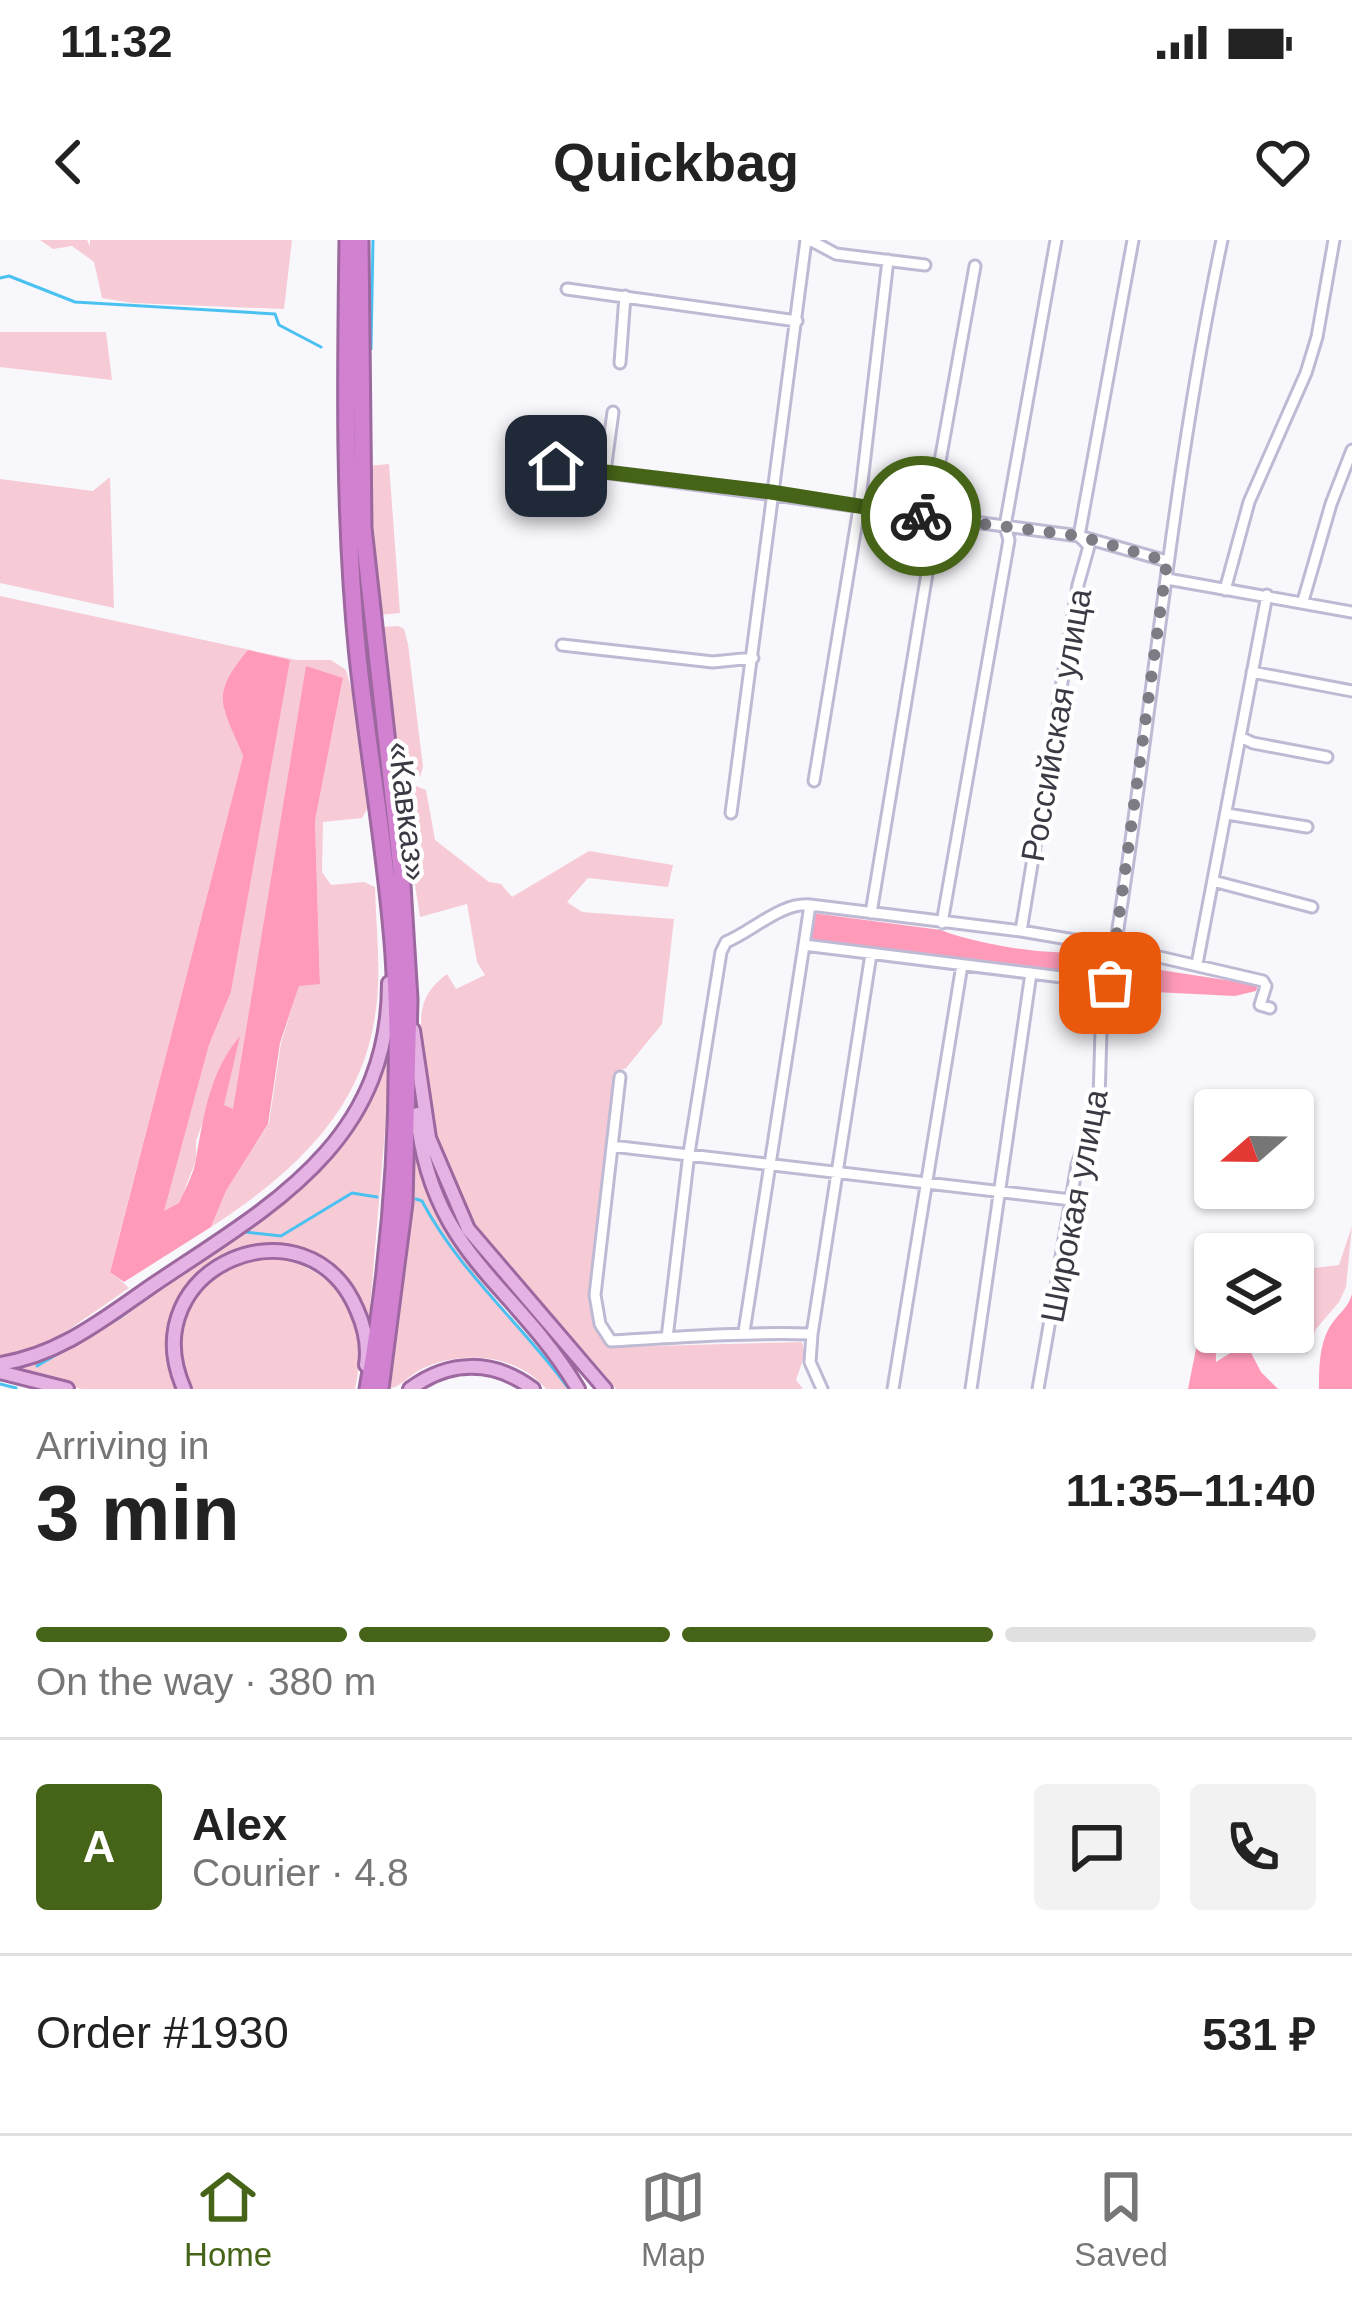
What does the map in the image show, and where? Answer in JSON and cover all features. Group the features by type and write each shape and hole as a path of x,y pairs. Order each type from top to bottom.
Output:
{"highway":[{"name":"«Кавказ»","path":"348,240 346,439 391,916 396,1028 395,1143 386,1268 365,1389"},
{"name":"«Кавказ»","path":"360,240 359,576 401,869 409,999 404,1203 380,1389"},
{"path":"375,782 366,667 373,674 384,732"}],"main road":[{"path":"0,1368 76,1338 266,1209 317,1166 351,1120 374,1071 389,992 391,916"},
{"path":"409,999 420,1140 436,1196 474,1261 561,1362 578,1389"},
{"path":"409,999 422,1108 454,1200 485,1252 605,1389"},
{"path":"184,1389 173,1348 186,1295 224,1262 266,1250 319,1264 352,1297 368,1354 365,1389"},
{"path":"410,1389 443,1370 466,1366 500,1370 533,1389"},
{"path":"0,1368 68,1389"}],"street":[{"path":"731,813 808,240 836,254 926,265"},
{"path":"942,923 1009,540 1004,526 1055,240"},
{"name":"Российская улица","path":"1022,931 1078,585 1089,546 1079,536 1133,240"},
{"name":"Широкая улица","path":"1038,1389 1077,1166 1099,1100 1101,1031 1167,561 1198,351 1222,240"},
{"path":"1225,590 1249,502 1306,373 1334,240"},
{"path":"814,781 859,508 888,260"},
{"path":"871,913 974,266"},
{"path":"567,289 797,321"},
{"path":"620,363 625,296"},
{"path":"605,471 613,412"},
{"path":"1303,602 1352,450"},
{"path":"542,464 1079,536 1167,561"},
{"path":"1167,579 1352,612"},
{"path":"1197,964 1267,595"},
{"path":"562,645 713,662 753,658"},
{"path":"1252,672 1352,691"},
{"path":"1240,737 1328,757"},
{"path":"1227,814 1307,827"},
{"path":"1213,881 1312,907"},
{"path":"744,1332 810,905"},
{"path":"667,1338 689,1153 726,942 753,931 784,908 810,905 1116,947 1263,981 1260,1005 1270,1008"},
{"path":"804,945 1110,983"},
{"path":"822,1389 810,1362 812,1334 871,953"},
{"path":"893,1389 962,965"},
{"path":"970,1389 1031,974"},
{"path":"620,1077 595,1295 599,1324 611,1341 744,1332 812,1334"},
{"path":"612,1146 1071,1200"}],"shaded area":[{"path":"40,240 87,240 90,246 90,240 292,240 284,309 102,298 94,262 72,246 53,249"},
{"path":"0,332 106,332 112,380 0,367"},
{"path":"389,464 400,613 379,615 368,466"},
{"path":"110,477 114,608 0,583 0,479 93,491"},
{"path":"0,596 296,660 331,660 346,670 356,706 369,806 362,818 323,822 322,872 331,885 364,882 375,887 378,968 367,1051 338,1112 293,1164 211,1227 226,1191 269,1123 281,1043 299,985 320,983 315,821 343,679 233,1110 223,1105 238,1038 207,1110 196,1141 196,1160 179,1204 163,1212 209,1045 231,992 289,659 224,710 243,756 110,1271 129,1288 48,1344 0,1359"},
{"path":"382,627 404,629 408,644 423,767 420,777 404,777 399,772 378,649"},
{"path":"248,650 290,660 231,992 209,1045 164,1211 179,1203 189,1181 215,1078 240,1036 224,1105 233,1109 306,666 343,678 315,821 320,984 299,986 280,1043 268,1124 226,1191 211,1227 124,1282 110,1272 243,756 225,712 224,690"},
{"path":"414,785 426,790 435,840 489,882 501,884 512,897 589,851 673,865 668,887 588,878 567,902 582,912 674,919 662,1024 626,1068 616,1072 589,1295 592,1311 599,1330 614,1347 802,1342 805,1354 796,1380 803,1389 616,1389 483,1237 458,1195 436,1137 421,1020 430,991 447,974 456,989 485,975 477,962 467,904 420,917 402,800"},
{"path":"812,913 941,930 1036,951 1084,948 1106,955 1104,980 809,940"},
{"path":"1134,966 1258,985 1256,991 1235,996 1134,991"},
{"path":"389,1026 389,1083 368,1331 344,1282 311,1254 272,1243 234,1249 200,1269 176,1300 166,1341 176,1389 81,1389 7,1369 117,1313 295,1192 326,1163 356,1119"},
{"path":"412,1134 426,1183 459,1248 571,1389 546,1389 519,1368 468,1358 433,1364 384,1389"},
{"path":"1352,1226 1346,1287 1314,1334 1314,1268 1339,1265"},
{"path":"267,1256 313,1271 344,1300 358,1340 355,1389 191,1389 179,1341 190,1301 221,1272"},
{"path":"1352,1294 1352,1389 1319,1389 1326,1335"},
{"path":"1195,1353 1216,1353 1216,1362 1230,1353 1251,1353 1278,1389 1188,1389"}],"waterway":[{"path":"371,349 373,240"},
{"path":"0,278 9,276 75,302 275,314 279,325 321,347"},
{"path":"245,1232 281,1236 352,1193 377,1197"},
{"path":"416,1199 569,1389"},
{"path":"37,1366 119,1318 167,1283"},
{"path":"0,1384 16,1388"}],"way so far":[{"path":"921,516 1079,536 1167,561 1110,983"}],"route":[{"path":"556,466 921,516"}]}
